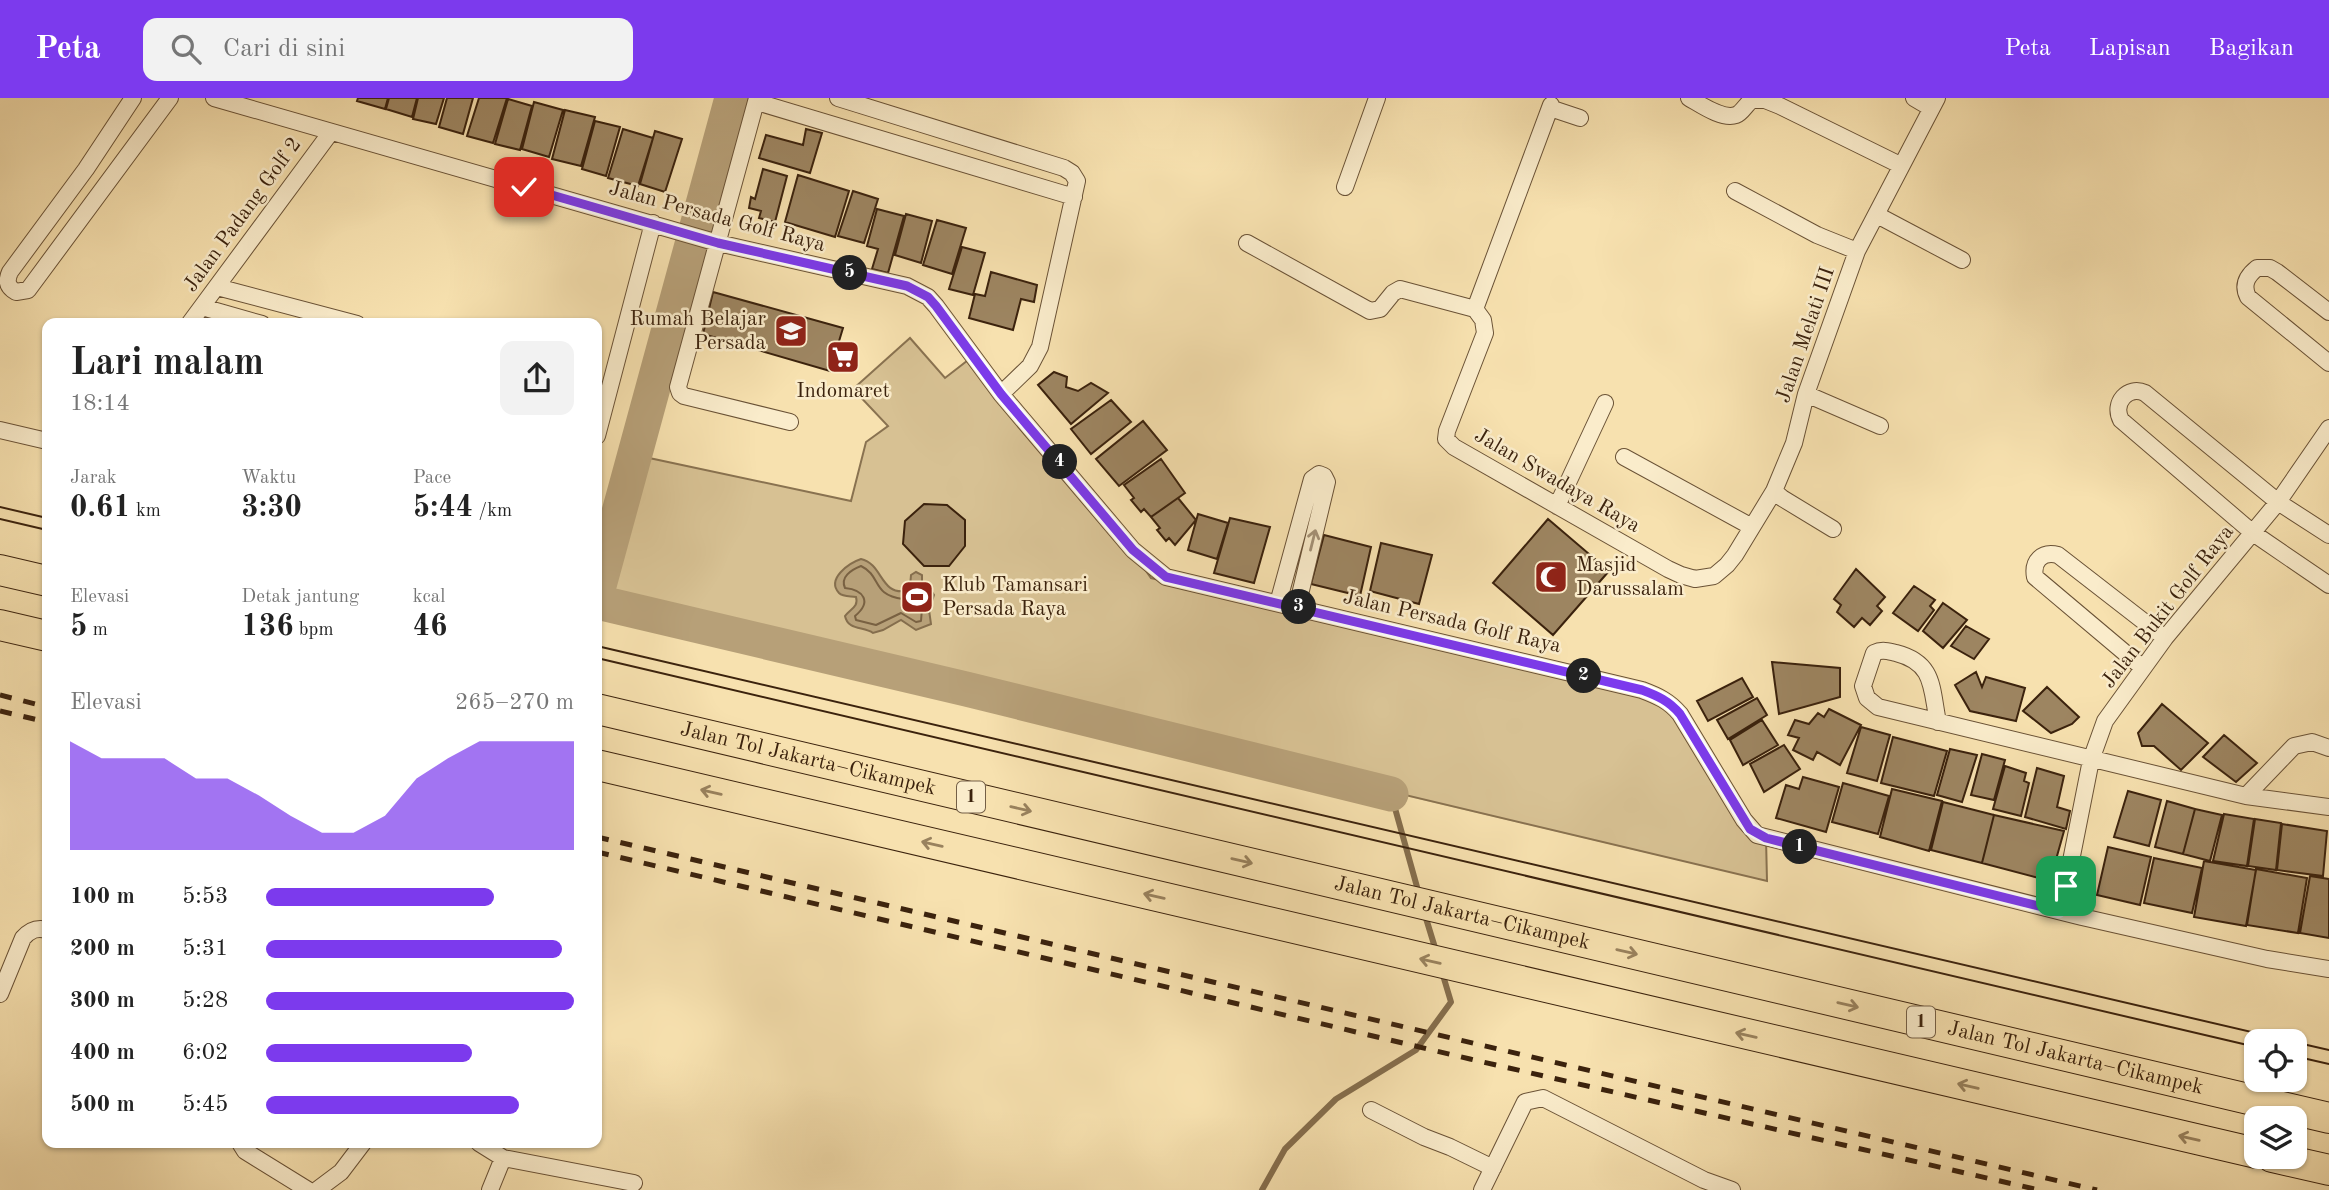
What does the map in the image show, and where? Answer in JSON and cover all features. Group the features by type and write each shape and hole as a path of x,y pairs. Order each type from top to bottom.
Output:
{"highway":[{"path":"0,570 42,580"},
{"path":"0,625 42,635"},
{"name":"Jalan Tol Jakarta–Cikampek","path":"602,710 2329,1118"},
{"path":"602,766 2244,1150"},
{"path":"2307,1165 2329,1170"}],"street":[{"path":"133,98 86,169 10,272 7,277 10,288 16,292 27,289 170,98"},
{"name":"Jalan Persada Golf Raya","path":"214,98 714,242 907,286 920,292 936,306 1001,394 1133,550 1166,577 1660,696 1680,714 1744,820 1757,835 2059,911 2267,959 2329,969"},
{"path":"838,98 1064,168 1072,173 1077,181 1040,346 1030,366 1001,394"},
{"path":"1345,187 1377,98"},
{"path":"1689,98 1716,112 1732,116 1737,115 1752,100 1765,100 1900,165"},
{"path":"1914,98 1934,103"},
{"path":"790,422 680,393 679,382 714,242 757,100 1074,197"},
{"path":"1247,243 1370,311 1380,309 1392,293 1400,289 1475,309 1551,103 1580,118"},
{"name":"Jalan Melati III","path":"1709,578 1727,565 1774,491 1794,443 1806,394 1857,251 1934,103"},
{"name":"Jalan Padang Golf 2","path":"194,318 331,132"},
{"path":"1735,191 1817,234 1857,251"},
{"path":"1877,215 1962,260"},
{"path":"603,388 653,223"},
{"path":"2329,312 2270,268 2257,268 2246,279 2245,292 2248,297 2329,363"},
{"path":"217,287 334,318"},
{"path":"202,307 241,318"},
{"name":"Jalan Swadaya Raya","path":"1475,309 1483,320 1485,333 1446,439 1454,447 1681,575 1695,579 1709,578"},
{"path":"2329,535 2278,502 2145,393 2130,391 2119,403 2117,411 2121,420 2253,533 2329,584"},
{"path":"1806,394 1880,426"},
{"path":"1557,506 1605,403"},
{"name":"Jalan Bukit Golf Raya","path":"2059,911 2091,760 2105,722 2165,638 2278,502 2329,428"},
{"path":"0,430 42,440"},
{"path":"1624,457 1752,527"},
{"path":"1278,603 1312,479 1320,474 1327,482 1297,607"},
{"path":"1774,491 1833,529"},
{"path":"2143,668 2035,577 2033,570 2039,557 2046,554 2058,555 2165,638"},
{"path":"1938,722 1928,676 1917,661 1885,650 1874,653 1863,686 1871,703 1878,707 1938,722 2091,760 2246,796 2329,807"},
{"path":"2246,796 2294,746 2312,742 2329,748"},
{"path":"0,994 23,937 28,931 42,930"},
{"path":"1482,1190 1525,1102 1543,1098 1702,1185 1732,1190"},
{"path":"1371,1110 1493,1168"},
{"path":"243,1148 308,1190"},
{"path":"317,1190 341,1172 359,1148"},
{"path":"487,1148 503,1158 634,1183"},
{"path":"491,1190 503,1158"}],"shaded area":[{"name":"Klub Tamansari Persada Raya","path":"910,338 945,378 976,354 1106,513 1151,578 1642,690 1666,701 1766,838 1767,881 602,603 602,575 635,455 851,501 866,442 888,426 853,389"}],"water":[{"path":"861,559 874,567 886,584 898,591 906,591 910,587 911,575 916,572 922,575 922,583 928,586 934,595 929,610 931,624 916,630 901,620 873,633 849,624 845,616 855,606 856,597 839,593 835,582 845,568"}],"building":[{"path":"358,98 388,98 385,109 357,101"},
{"path":"389,98 417,98 412,117 386,109"},
{"path":"418,98 444,98 436,124 413,119"},
{"path":"447,98 473,98 463,134 439,127"},
{"path":"479,98 507,98 493,143 467,136"},
{"path":"508,99 532,106 520,150 495,144"},
{"path":"534,102 563,110 549,157 522,149"},
{"path":"565,110 595,117 581,166 552,159"},
{"path":"595,121 620,127 606,176 582,169"},
{"path":"623,129 653,138 638,186 608,178"},
{"path":"806,129 822,133 810,173 759,158 766,135 803,145"},
{"path":"655,131 682,139 665,192 640,184"},
{"path":"763,169 787,176 775,222 759,218 761,211 749,208 751,197 755,199"},
{"path":"798,175 849,191 835,237 785,222"},
{"path":"853,191 878,199 864,243 838,236"},
{"path":"877,209 904,216 888,273 872,269 878,249 867,246"},
{"path":"906,214 932,221 921,263 895,255"},
{"path":"937,220 966,228 952,274 923,265"},
{"path":"962,247 985,253 973,295 949,289"},
{"path":"991,272 1037,285 1034,302 1021,299 1013,330 969,318 975,294 985,296"},
{"path":"713,292 843,328 830,371 703,334"},
{"path":"1054,372 1067,377 1066,387 1078,391 1091,383 1108,393 1071,424 1038,385"},
{"path":"1111,400 1131,422 1091,454 1071,429"},
{"path":"1143,421 1167,450 1119,486 1096,459"},
{"path":"1161,459 1185,493 1151,517 1144,509 1141,512 1124,485"},
{"path":"1178,498 1196,520 1175,545 1169,538 1166,541 1151,517"},
{"path":"924,504 947,505 965,520 965,546 949,566 924,566 903,544 905,521"},
{"path":"1198,514 1228,523 1217,559 1188,550"},
{"path":"1230,518 1270,527 1254,583 1214,573"},
{"name":"Masjid Darussalam","path":"1548,519 1609,571 1553,635 1493,583"},
{"path":"1324,535 1371,547 1360,596 1311,584"},
{"path":"1381,543 1432,555 1419,604 1370,591"},
{"path":"1856,569 1885,597 1877,606 1882,611 1870,625 1862,618 1854,627 1837,612 1841,605 1834,599"},
{"path":"1914,586 1935,600 1930,606 1934,610 1918,631 1893,613"},
{"path":"1943,603 1967,620 1943,648 1923,631"},
{"path":"1966,626 1989,639 1974,659 1951,646"},
{"path":"1772,662 1840,668 1840,697 1779,714"},
{"path":"1976,672 1982,687 1986,677 2025,688 2016,721 1970,711 1955,685"},
{"path":"1742,678 1753,697 1708,721 1697,701"},
{"path":"2047,687 2079,717 2072,724 2051,733 2023,711"},
{"path":"1757,698 1767,715 1728,739 1717,720"},
{"path":"2162,704 2208,743 2181,770 2154,746 2142,746 2138,733"},
{"path":"1829,709 1861,725 1840,765 1817,752 1813,760 1793,750 1799,738 1788,735 1795,720 1809,724 1818,713 1824,717"},
{"path":"1762,720 1778,745 1743,765 1730,740"},
{"path":"1861,727 1890,735 1877,781 1847,773"},
{"path":"2224,735 2257,763 2236,782 2203,757"},
{"path":"1893,737 1947,751 1934,796 1881,783"},
{"path":"1784,745 1800,769 1764,792 1750,764"},
{"path":"1950,749 1977,755 1962,802 1937,795"},
{"path":"1982,754 2005,760 1994,800 1971,795"},
{"path":"2005,766 2026,773 2024,781 2029,783 2021,816 1993,809"},
{"path":"2037,768 2064,776 2057,807 2070,811 2066,829 2025,817"},
{"path":"1803,777 1839,787 1826,832 1776,818 1786,785 1799,789"},
{"path":"1843,783 1889,796 1878,834 1832,822"},
{"path":"1892,789 1942,801 1929,851 1880,837"},
{"path":"2128,791 2161,800 2149,846 2114,837"},
{"path":"2167,801 2195,809 2183,854 2155,847"},
{"path":"1943,802 1994,815 1982,863 1931,850"},
{"path":"2195,809 2222,815 2210,861 2183,854"},
{"path":"2224,814 2254,819 2247,866 2213,861"},
{"path":"1994,815 2064,831 2050,881 1982,863"},
{"path":"2255,819 2281,823 2276,870 2248,866"},
{"path":"2282,824 2327,831 2323,876 2277,870"},
{"path":"2108,847 2151,857 2140,905 2097,895"},
{"path":"2154,858 2202,868 2192,913 2144,903"},
{"path":"2204,861 2256,870 2246,926 2194,917"},
{"path":"2256,869 2307,878 2298,933 2247,925"},
{"path":"2310,876 2329,879 2329,938 2300,933"}],"waterway":[{"path":"602,575 732,98"},
{"path":"602,603 966,689 1391,794"},
{"path":"1391,794 1419,894"},
{"path":"1425,915 1436,951"},
{"path":"1262,1190 1285,1149 1336,1099 1416,1050 1451,1002 1442,972"}],"tram line":[{"path":"0,507 42,517"},
{"path":"0,519 42,529"},
{"path":"602,647 2244,1030"},
{"path":"602,659 2244,1044"},
{"path":"2307,1045 2329,1050"},
{"path":"2307,1059 2329,1064"}],"railway":[{"path":"0,695 42,706"},
{"path":"0,711 42,721"},
{"path":"602,838 2097,1190"},
{"path":"602,853 1470,1059 2039,1190"}],"place":[{"name":"Rumah Belajar Persada","path":"791,331"},
{"name":"Indomaret","path":"843,357"},
{"name":"Masjid Darussalam","path":"1551,577"},
{"name":"Klub Tamansari Persada Raya","path":"917,597"}],"route":[{"path":"524,187 718,243 907,286 920,292 936,306 1001,394 1133,550 1166,577 1660,696 1680,714 1744,820 1757,835 2059,911 2066,886"}]}
